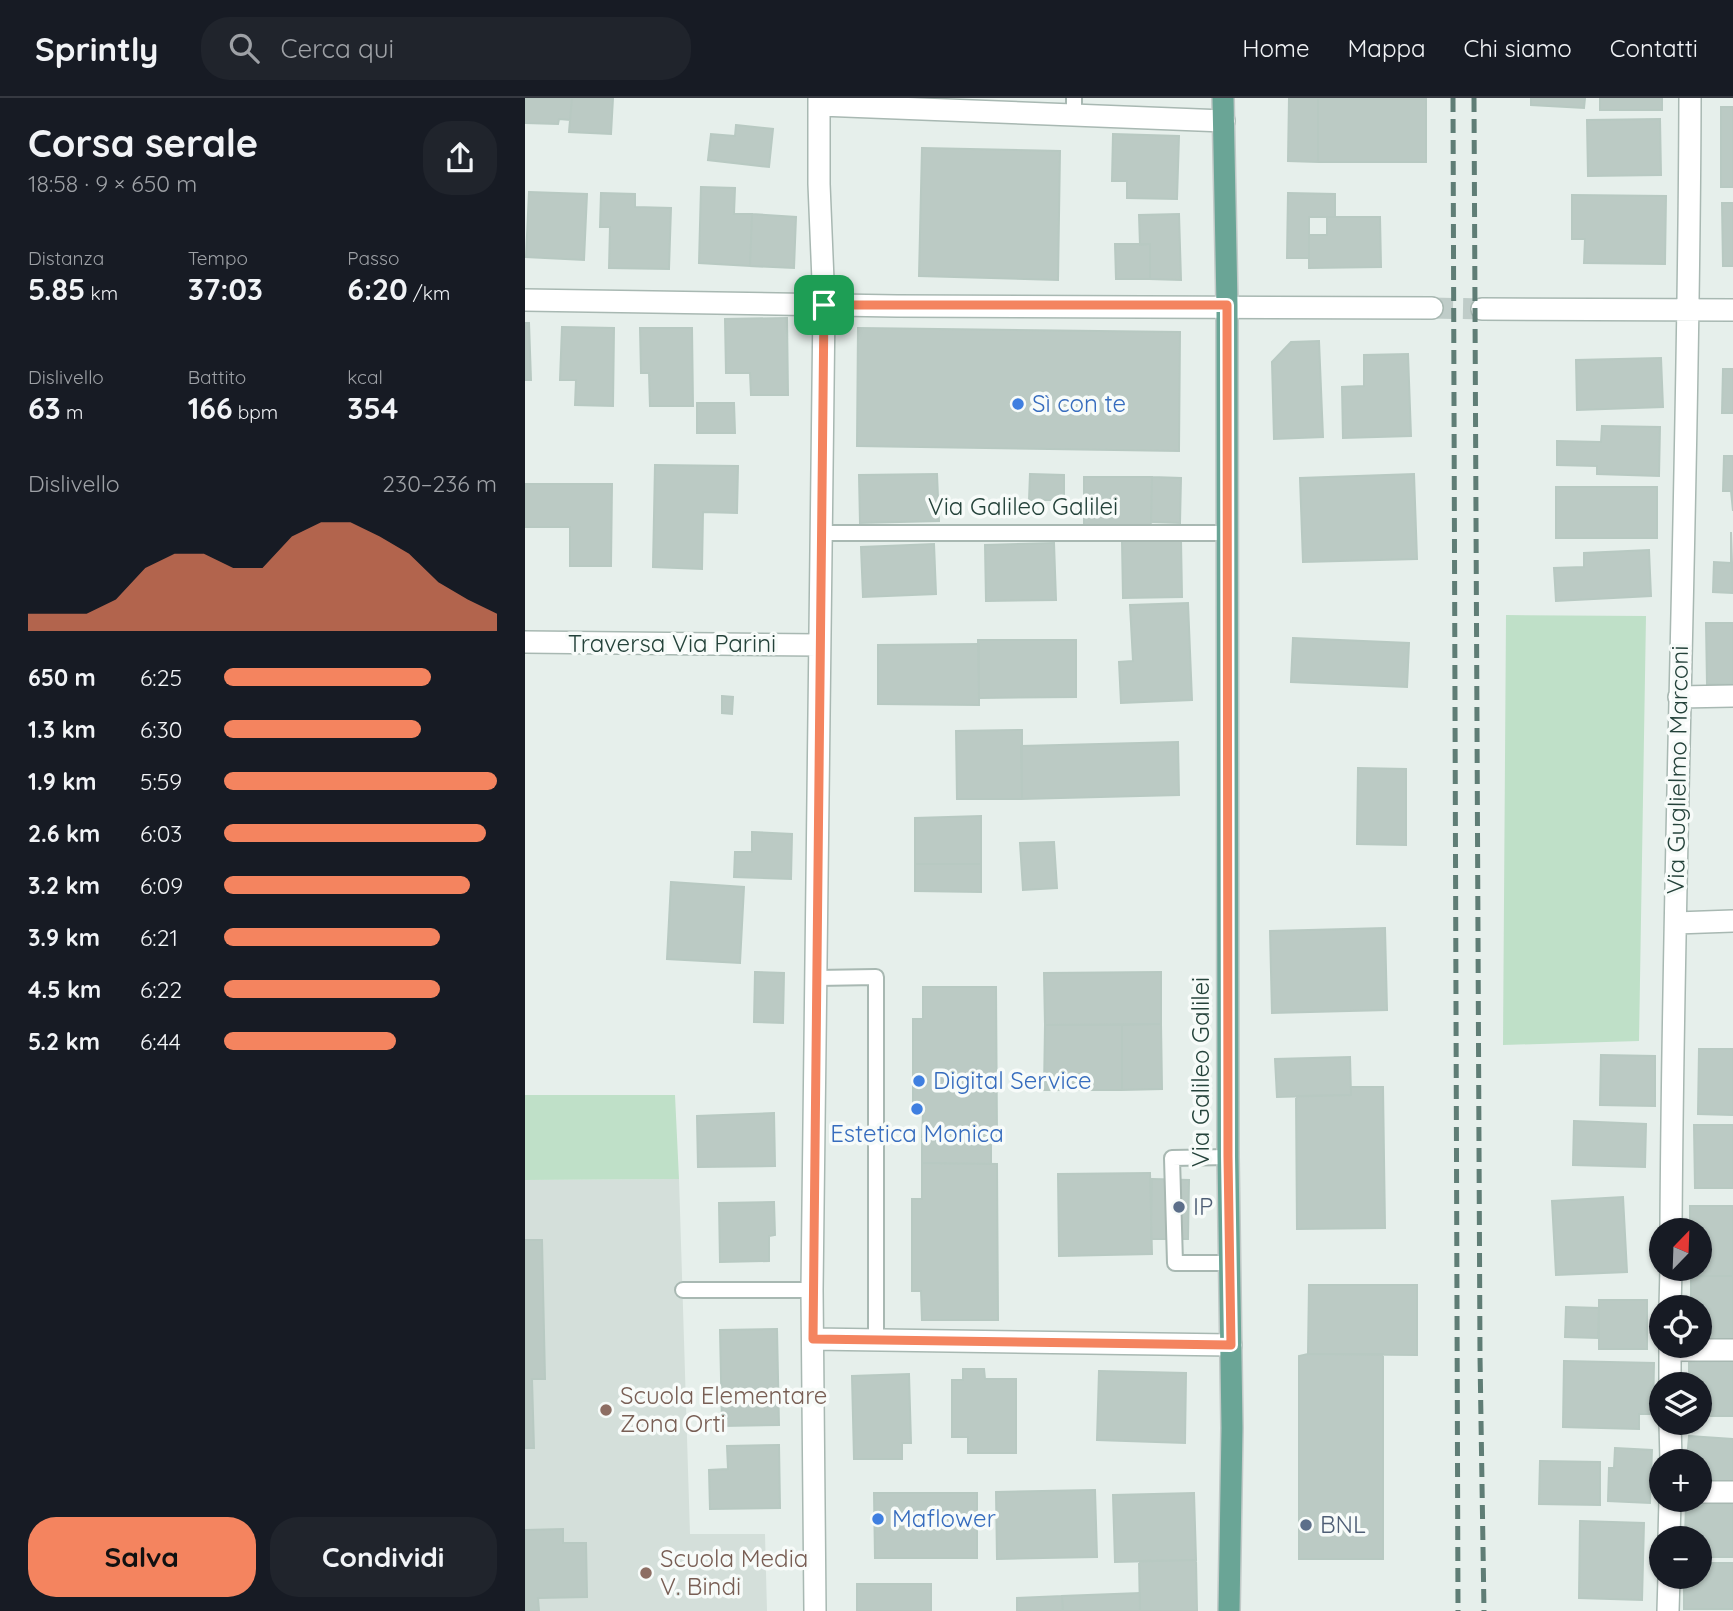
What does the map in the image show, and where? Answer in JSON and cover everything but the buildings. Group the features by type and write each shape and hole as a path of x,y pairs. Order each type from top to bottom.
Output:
{"main road":[{"name":"Via Galileo Galilei","path":"1223,98 1227,305 1225,533 1231,1345 1229,1611"}],"street":[{"name":"Via Guglielmo Marconi","path":"1671,1218 1678,697 1689,310 1690,98"},
{"path":"815,1611 812,1290 824,305 819,184 820,101 1074,107 1224,121"},
{"path":"525,300 824,305 1432,308"},
{"path":"1482,309 1733,310"},
{"name":"Traversa Via Parini","path":"525,642 819,645"},
{"path":"1678,697 1733,696"},
{"path":"1676,923 1733,921"},
{"path":"813,1339 1231,1345"},
{"path":"1712,1349 1733,1350"},
{"path":"1712,1492 1733,1492"},
{"path":"1668,1611 1669,1589"}],"lane":[{"name":"Via Galileo Galilei","path":"820,533 1225,533"},
{"path":"817,978 876,977 876,1342"},
{"path":"1228,1157 1172,1158 1175,1263 1230,1263"},
{"path":"683,1290 812,1290"}],"shaded area":[{"name":"Scuola Elementare Zona Orti","path":"679,1179 690,1534 765,1534 767,1611 525,1611 525,1180"}],"green space":[{"path":"1506,615 1646,616 1639,1041 1503,1045"},
{"path":"525,1095 675,1095 679,1179 525,1180"}],"tunnel":[{"path":"1432,308 1482,309"}],"railway":[{"path":"1453,98 1458,1611"},
{"path":"1474,98 1480,1356 1484,1611"}],"place":[{"name":"Sì con te","path":"1018,404"},
{"name":"Digital Service","path":"919,1081"},
{"name":"Estetica Monica","path":"917,1109"},
{"name":"IP","path":"1179,1207"},
{"name":"Scuola Elementare Zona Orti","path":"606,1410"},
{"name":"Maflower","path":"878,1519"},
{"name":"BNL","path":"1306,1525"},
{"name":"Scuola Media V. Bindi","path":"646,1573"}],"route":[{"path":"824,305 1227,305 1225,533 1231,1345 813,1339 821,387 824,305"}]}
